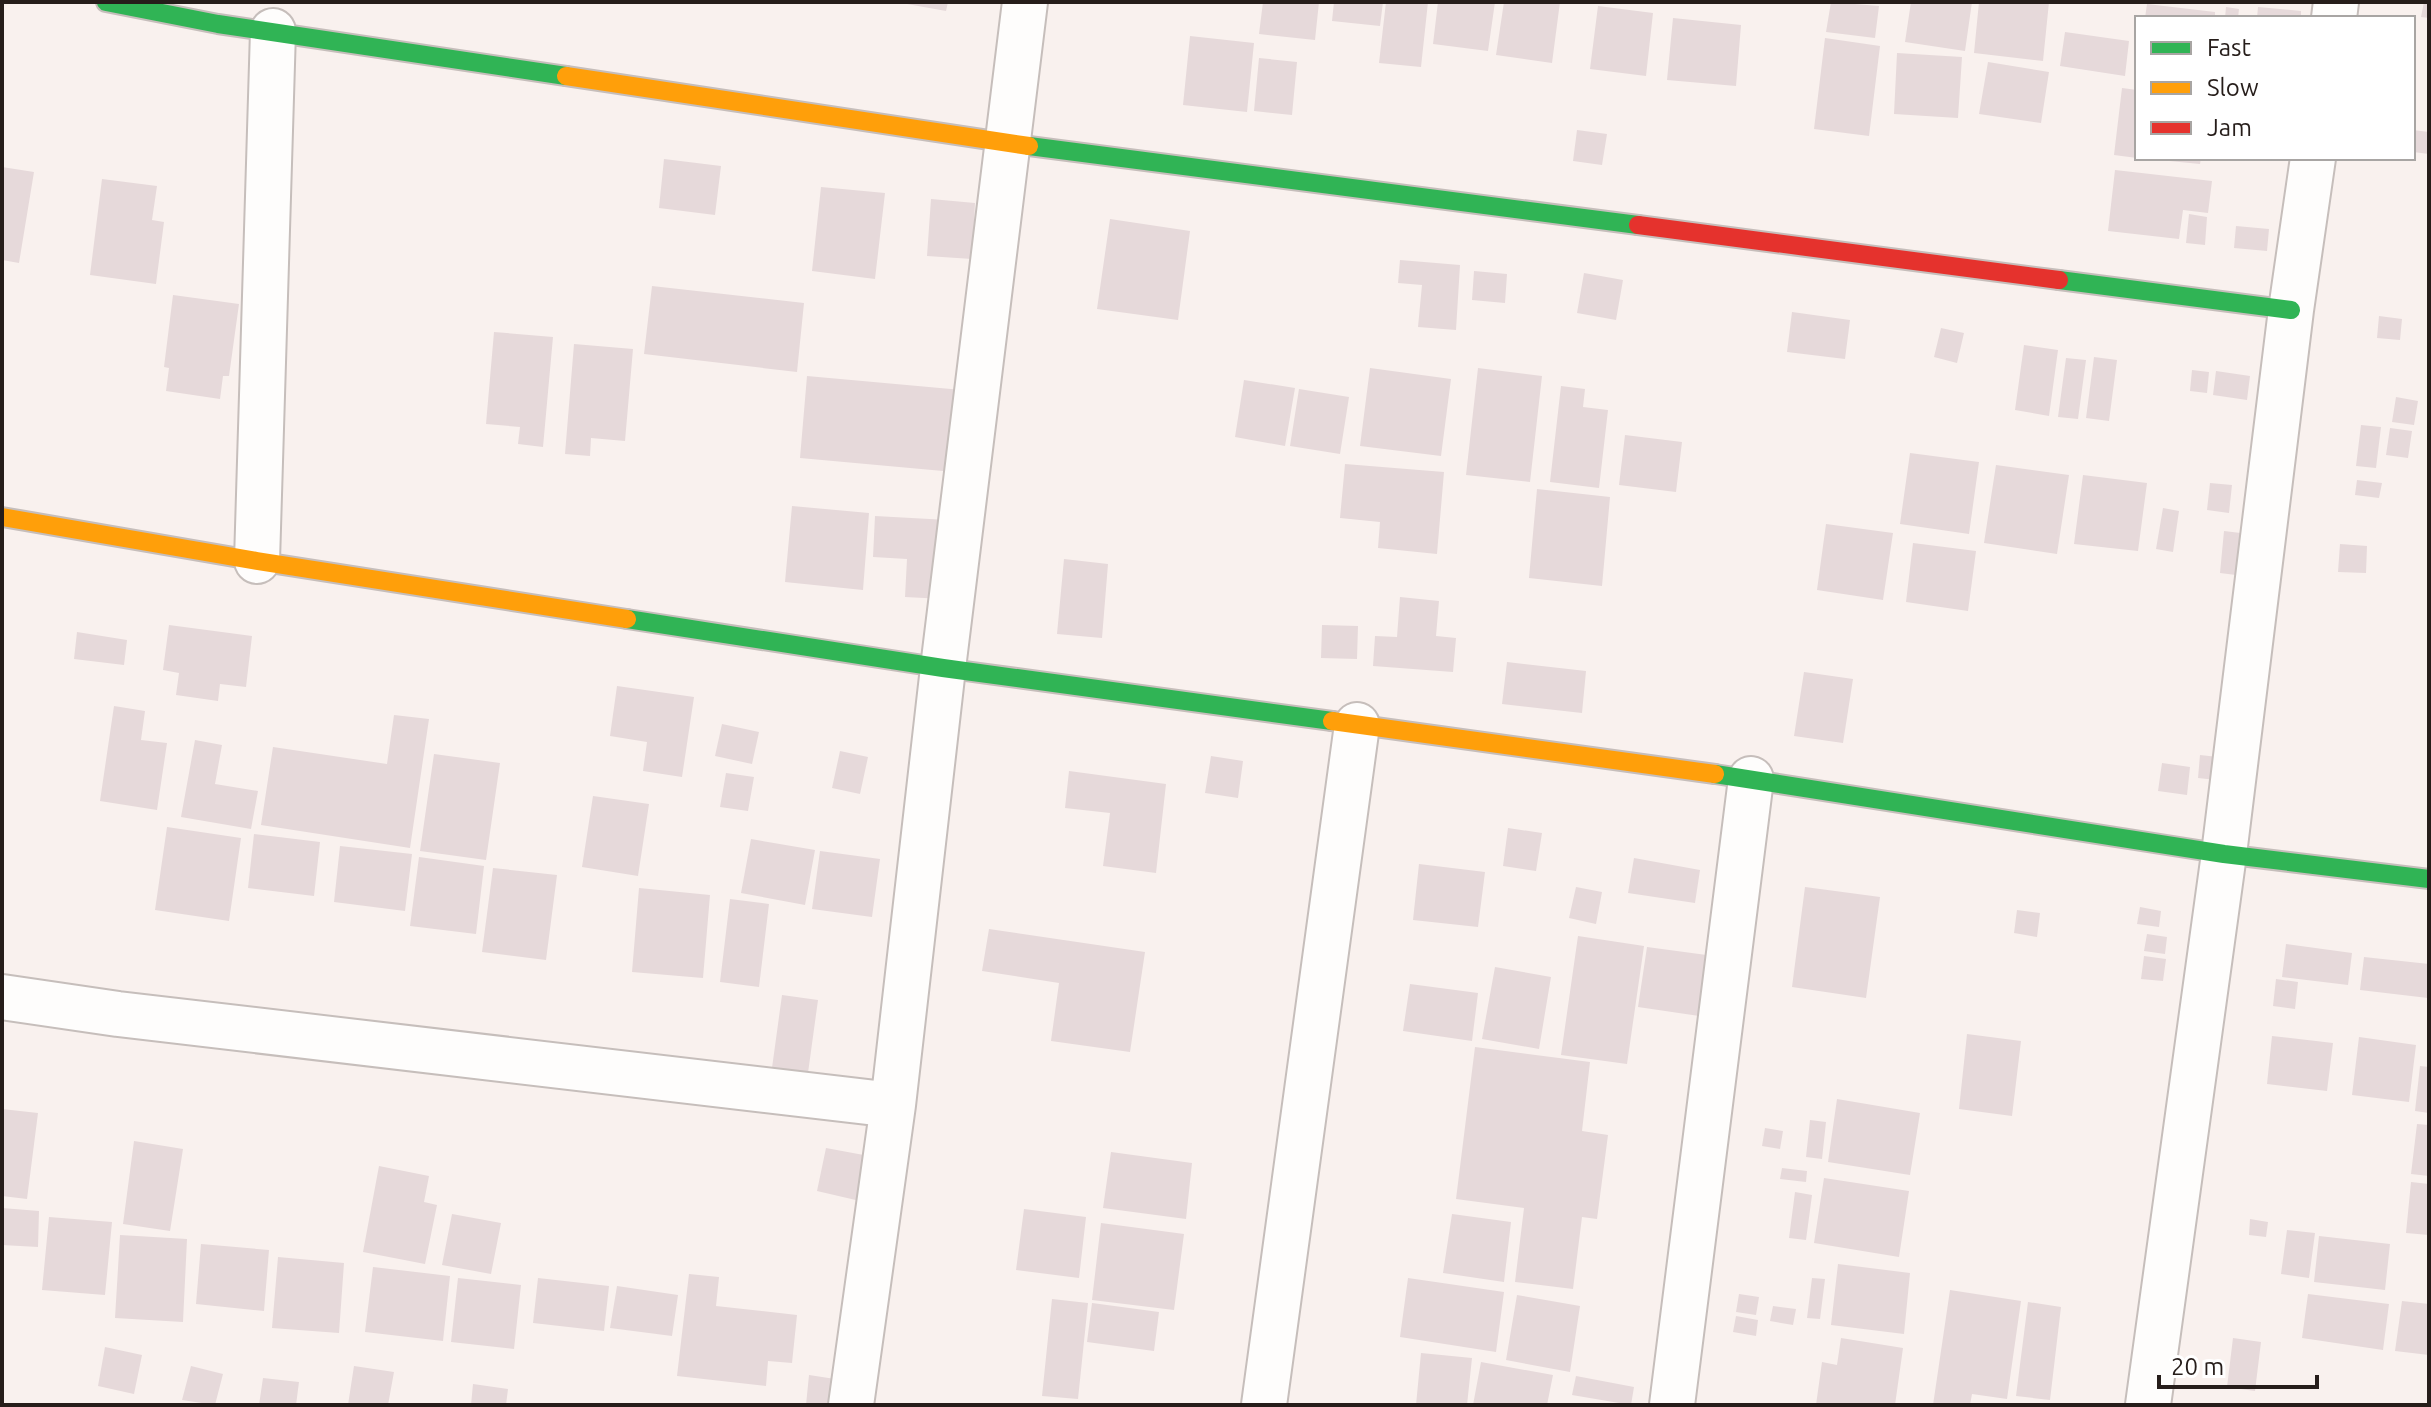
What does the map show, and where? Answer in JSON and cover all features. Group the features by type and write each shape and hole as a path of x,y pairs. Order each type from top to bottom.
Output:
{"street":[{"path":"106,2 220,13 273,31 1007,143 2291,310"},
{"path":"851,1405 893,1105 1025,2"},
{"path":"257,561 273,31"},
{"path":"2148,1405 2224,854 2291,310 2313,160"},
{"path":"2,517 257,561 943,668 1751,779 2224,854 2429,879"},
{"path":"1264,1405 1357,725"},
{"path":"1672,1405 1751,779"},
{"path":"2,997 118,1014 893,1105"}],"building":[{"path":"896,2 948,2 946,11"},
{"path":"1263,2 1319,2 1315,40 1259,34"},
{"path":"1334,2 1383,2 1380,26 1332,21"},
{"path":"1386,2 1428,2 1421,67 1379,63"},
{"path":"1438,2 1495,2 1488,51 1433,44"},
{"path":"1504,2 1560,2 1552,63 1496,55"},
{"path":"1831,2 1879,6 1875,38 1826,32"},
{"path":"1911,2 1972,2 1965,51 1905,42"},
{"path":"1979,2 2049,2 2043,61 1974,53"},
{"path":"2424,2 2429,2 2429,18 2421,17"},
{"path":"2147,4 2215,12 2215,16 2145,16"},
{"path":"1598,6 1653,13 1646,76 1590,69"},
{"path":"2226,7 2239,9 2238,16 2225,16"},
{"path":"2258,7 2301,11 2301,16 2257,16"},
{"path":"1673,18 1741,25 1736,86 1667,80"},
{"path":"2065,32 2129,41 2125,76 2060,66"},
{"path":"1190,36 1254,43 1247,112 1183,105"},
{"path":"1825,38 1880,46 1869,136 1814,129"},
{"path":"1897,53 1962,57 1958,118 1894,114"},
{"path":"1259,58 1297,62 1292,115 1254,111"},
{"path":"1988,62 2049,72 2041,123 1979,114"},
{"path":"2122,88 2135,90 2135,158 2114,155"},
{"path":"1577,130 1607,134 1602,165 1573,161"},
{"path":"2415,130 2429,132 2429,154 2415,152"},
{"path":"664,159 721,166 715,215 659,208"},
{"path":"2159,160 2201,160 2200,164"},
{"path":"2,167 34,172 19,263 2,260"},
{"path":"2115,170 2212,181 2208,213 2183,210 2179,239 2108,231"},
{"path":"102,179 157,186 152,220 164,222 156,284 90,275"},
{"path":"821,187 885,193 875,279 812,271"},
{"path":"931,199 975,203 972,259 927,256"},
{"path":"2189,214 2207,217 2205,245 2186,243"},
{"path":"1110,219 1190,231 1178,320 1097,309"},
{"path":"2236,226 2269,229 2267,251 2234,248"},
{"path":"1400,260 1460,265 1456,330 1418,327 1422,285 1398,283"},
{"path":"1474,271 1507,274 1505,303 1472,300"},
{"path":"1584,273 1623,280 1616,320 1577,313"},
{"path":"652,286 804,303 797,372 644,354"},
{"path":"173,295 239,304 229,376 223,376 220,399 166,391 169,368 164,367"},
{"path":"1792,312 1850,320 1845,359 1787,352"},
{"path":"2379,316 2402,319 2400,340 2377,338"},
{"path":"1941,328 1964,333 1957,363 1934,357"},
{"path":"494,332 553,337 543,447 518,444 520,427 486,424"},
{"path":"574,344 633,349 625,441 591,438 590,456 565,454"},
{"path":"2024,345 2058,350 2049,416 2015,410"},
{"path":"2094,357 2117,360 2109,421 2086,418"},
{"path":"2066,358 2086,360 2078,419 2058,417"},
{"path":"1370,368 1451,379 1441,456 1360,446"},
{"path":"1478,368 1542,376 1530,482 1466,475"},
{"path":"2192,370 2209,372 2207,393 2190,391"},
{"path":"2216,371 2250,376 2247,400 2213,395"},
{"path":"807,376 962,390 954,472 800,458"},
{"path":"1244,380 1295,388 1285,446 1235,437"},
{"path":"1561,386 1585,389 1583,407 1608,410 1599,488 1550,482"},
{"path":"1299,389 1349,397 1340,454 1290,446"},
{"path":"2396,397 2418,401 2414,425 2392,422"},
{"path":"2361,425 2381,427 2376,468 2356,466"},
{"path":"2390,428 2412,431 2408,458 2386,455"},
{"path":"1625,435 1682,442 1676,492 1619,485"},
{"path":"1910,453 1979,462 1969,534 1900,524"},
{"path":"1345,464 1444,472 1437,554 1378,548 1380,522 1340,518"},
{"path":"1996,465 2069,475 2057,554 1984,543"},
{"path":"2083,475 2147,483 2138,551 2074,544"},
{"path":"2357,480 2382,483 2379,498 2355,495"},
{"path":"2210,483 2232,485 2229,513 2207,510"},
{"path":"1537,489 1610,497 1602,586 1529,578"},
{"path":"792,506 869,513 863,590 785,582"},
{"path":"2163,508 2179,511 2173,552 2156,549"},
{"path":"875,516 948,520 944,599 905,597 907,559 873,557"},
{"path":"1826,524 1893,533 1883,600 1817,590"},
{"path":"2224,531 2249,534 2244,576 2220,573"},
{"path":"1913,543 1976,551 1968,611 1906,602"},
{"path":"2340,544 2367,546 2366,573 2338,572"},
{"path":"1064,559 1108,564 1102,638 1057,634"},
{"path":"1400,597 1439,601 1436,636 1456,638 1453,672 1373,666 1375,636 1397,637"},
{"path":"169,625 252,636 246,687 220,684 218,701 176,695 179,673 163,670"},
{"path":"1322,625 1358,626 1357,659 1321,658"},
{"path":"77,632 127,640 124,665 74,659"},
{"path":"1507,662 1586,671 1582,713 1502,704"},
{"path":"1804,672 1853,679 1843,743 1794,736"},
{"path":"617,686 694,697 682,777 643,771 647,742 610,736"},
{"path":"114,706 145,711 141,740 167,743 157,810 100,801"},
{"path":"394,715 429,719 410,848 261,825 273,747 387,764"},
{"path":"722,724 759,732 752,764 715,756"},
{"path":"195,740 222,745 215,784 258,791 251,829 181,817"},
{"path":"840,751 868,757 860,794 832,788"},
{"path":"434,754 500,763 486,860 420,851"},
{"path":"2200,755 2218,757 2216,780 2198,778"},
{"path":"1211,756 1243,761 1238,798 1205,793"},
{"path":"2162,763 2190,767 2187,795 2158,791"},
{"path":"1069,771 1166,784 1156,873 1103,866 1110,813 1065,808"},
{"path":"726,773 754,777 748,811 720,807"},
{"path":"593,796 649,804 638,876 582,867"},
{"path":"167,827 241,838 229,921 155,910"},
{"path":"1508,828 1542,833 1536,871 1503,866"},
{"path":"254,834 320,842 314,896 248,888"},
{"path":"751,839 815,850 805,905 741,893"},
{"path":"340,846 412,854 405,911 334,902"},
{"path":"820,851 880,859 872,917 812,909"},
{"path":"419,857 484,866 476,934 410,926"},
{"path":"1634,858 1700,870 1695,903 1628,893"},
{"path":"1419,864 1485,872 1478,927 1413,920"},
{"path":"493,868 557,875 546,960 482,952"},
{"path":"1576,887 1602,892 1596,924 1569,918"},
{"path":"1805,887 1880,897 1866,998 1792,987"},
{"path":"639,888 710,895 703,978 632,972"},
{"path":"730,899 769,904 759,987 720,982"},
{"path":"2140,907 2161,911 2159,927 2137,924"},
{"path":"2017,910 2040,913 2037,937 2014,933"},
{"path":"989,929 1145,952 1130,1052 1051,1041 1059,983 982,971"},
{"path":"2147,934 2167,937 2165,954 2144,951"},
{"path":"1578,936 1644,946 1627,1064 1561,1055"},
{"path":"2286,944 2352,953 2348,985 2282,977"},
{"path":"1647,947 1714,956 1706,1017 1638,1007"},
{"path":"2144,956 2166,959 2163,981 2141,979"},
{"path":"2364,957 2429,964 2428,998 2360,990"},
{"path":"1495,967 1551,977 1539,1049 1482,1039"},
{"path":"2276,979 2298,982 2295,1009 2273,1006"},
{"path":"1410,984 1478,993 1472,1041 1403,1031"},
{"path":"782,995 818,1000 808,1073 772,1068"},
{"path":"1967,1034 2021,1041 2012,1116 1959,1109"},
{"path":"2272,1036 2333,1043 2327,1091 2267,1084"},
{"path":"2359,1037 2416,1045 2409,1102 2352,1095"},
{"path":"1475,1047 1590,1062 1582,1131 1608,1135 1597,1219 1582,1217 1573,1289 1515,1282 1524,1208 1456,1199"},
{"path":"2420,1066 2429,1067 2429,1113 2415,1111"},
{"path":"1837,1099 1920,1113 1910,1175 1828,1162"},
{"path":"2,1109 38,1113 27,1199 2,1196"},
{"path":"1810,1120 1826,1122 1822,1159 1806,1157"},
{"path":"2417,1124 2429,1125 2429,1176 2411,1174"},
{"path":"1765,1128 1783,1131 1780,1149 1762,1146"},
{"path":"134,1141 183,1149 170,1231 123,1224"},
{"path":"826,1148 869,1156 860,1201 817,1191"},
{"path":"1111,1152 1192,1163 1186,1219 1103,1208"},
{"path":"379,1166 429,1176 424,1202 437,1205 425,1264 363,1252"},
{"path":"1782,1168 1807,1171 1806,1182 1780,1179"},
{"path":"1824,1178 1909,1191 1899,1257 1814,1243"},
{"path":"2411,1182 2429,1184 2429,1235 2406,1233"},
{"path":"1795,1192 1812,1195 1806,1240 1789,1238"},
{"path":"2,1208 39,1211 38,1247 2,1245"},
{"path":"1024,1209 1086,1217 1079,1278 1016,1270"},
{"path":"452,1214 501,1223 491,1274 442,1265"},
{"path":"1452,1214 1511,1222 1504,1282 1443,1273"},
{"path":"49,1217 112,1222 105,1295 42,1290"},
{"path":"2250,1219 2268,1222 2266,1237 2249,1235"},
{"path":"1101,1223 1184,1234 1174,1310 1092,1300"},
{"path":"2287,1230 2315,1233 2309,1278 2281,1274"},
{"path":"120,1235 187,1239 183,1322 115,1318"},
{"path":"2319,1236 2390,1244 2385,1290 2314,1282"},
{"path":"201,1244 269,1250 264,1311 196,1304"},
{"path":"278,1257 344,1263 339,1333 272,1328"},
{"path":"1838,1264 1910,1273 1904,1334 1831,1325"},
{"path":"373,1267 450,1276 443,1341 365,1332"},
{"path":"689,1274 719,1277 716,1306 797,1315 792,1363 768,1361 766,1386 677,1376"},
{"path":"458,1278 521,1285 514,1349 451,1342"},
{"path":"538,1278 609,1286 604,1331 533,1323"},
{"path":"1408,1278 1504,1292 1496,1352 1400,1337"},
{"path":"1812,1278 1825,1279 1820,1319 1807,1318"},
{"path":"617,1286 678,1295 672,1336 610,1328"},
{"path":"1950,1290 2021,1301 2007,1399 1972,1394 1970,1405 1933,1405"},
{"path":"1739,1294 1759,1297 1756,1315 1736,1312"},
{"path":"2308,1294 2389,1304 2383,1350 2302,1338"},
{"path":"1517,1295 1580,1306 1570,1372 1506,1360"},
{"path":"1052,1299 1088,1303 1078,1399 1042,1396"},
{"path":"2402,1301 2429,1304 2429,1355 2395,1351"},
{"path":"2028,1302 2061,1307 2050,1400 2016,1396"},
{"path":"1092,1303 1159,1312 1154,1351 1087,1342"},
{"path":"1773,1306 1796,1309 1793,1325 1770,1321"},
{"path":"1736,1316 1758,1320 1756,1336 1733,1332"},
{"path":"1841,1338 1903,1348 1895,1405 1816,1405 1822,1362 1837,1365"},
{"path":"2233,1338 2261,1342 2255,1391 2227,1387"},
{"path":"105,1347 142,1355 134,1394 98,1386"},
{"path":"1421,1353 1472,1358 1467,1405 1416,1405"},
{"path":"1481,1362 1553,1375 1547,1405 1473,1405"},
{"path":"191,1366 223,1374 215,1405 182,1400"},
{"path":"354,1366 394,1372 388,1405 348,1405"},
{"path":"809,1375 835,1379 831,1405 806,1405"},
{"path":"1576,1376 1634,1387 1631,1405 1572,1395"},
{"path":"263,1378 299,1382 296,1405 259,1405"},
{"path":"473,1384 508,1389 506,1405 471,1405"}],"traffic: fast":[{"path":"106,2 218,24 566,76"},
{"path":"1029,146 1638,225"},
{"path":"2059,280 2291,310"},
{"path":"627,619 943,668 1332,721"},
{"path":"1715,774 2224,854 2429,879"}],"traffic: slow":[{"path":"566,76 1029,146"},
{"path":"2,517 627,619"},
{"path":"1332,721 1715,774"}],"traffic: jam":[{"path":"1638,225 2059,280"}]}
